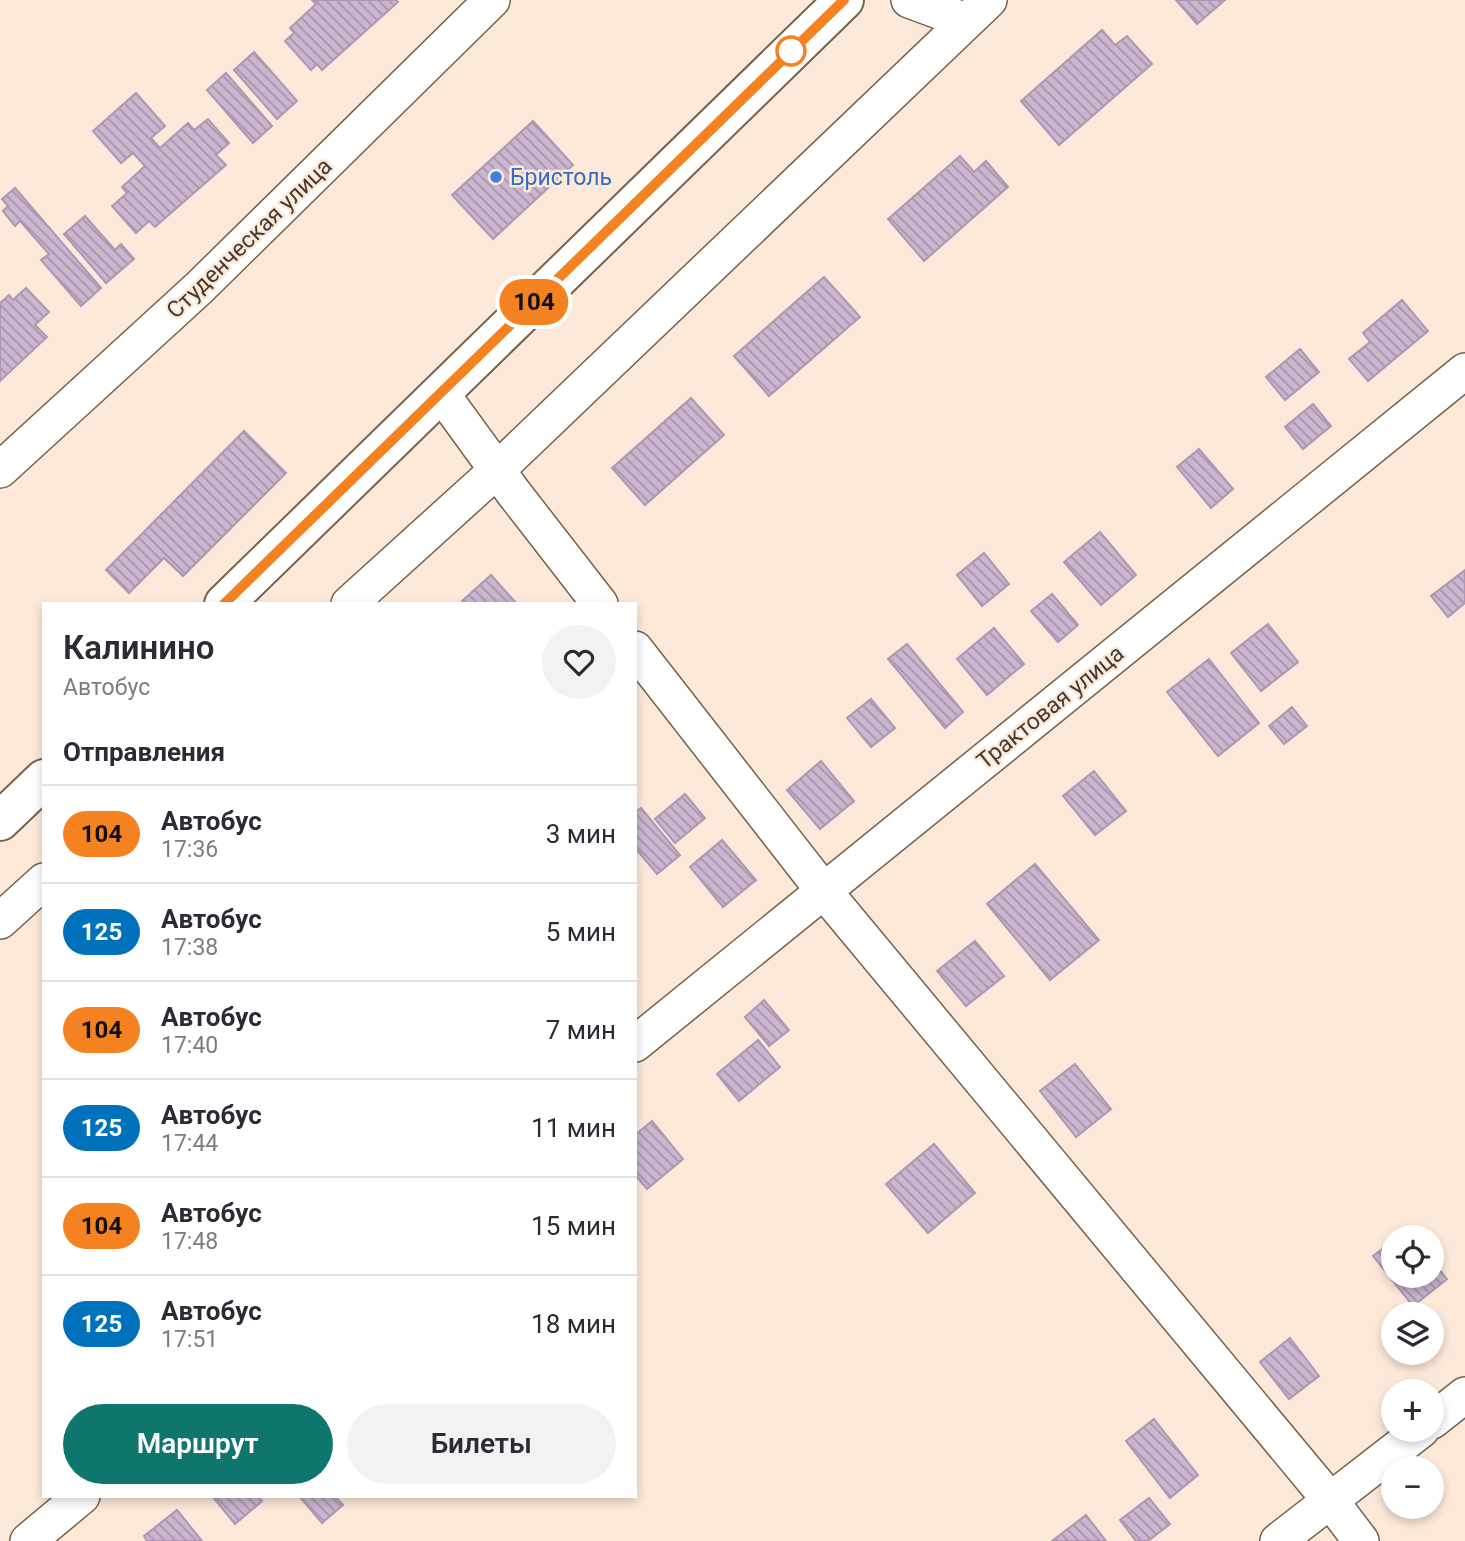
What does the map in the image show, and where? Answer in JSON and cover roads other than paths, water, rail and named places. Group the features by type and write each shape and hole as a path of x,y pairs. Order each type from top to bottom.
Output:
{"main road":[{"path":"226,602 844,0"},
{"path":"0,821 42,781"}],"street":[{"name":"Студенческая улица","path":"0,470 199,288 492,0"},
{"path":"909,0 978,10"},
{"path":"351,602 497,470 978,10"},
{"name":"Трактовая улица","path":"637,1042 1465,371"},
{"path":"441,393 598,602"},
{"path":"637,652 823,890 1330,1500 1361,1541"},
{"path":"0,921 42,883"},
{"path":"1444,1412 1465,1395"},
{"path":"1278,1541 1405,1442"},
{"path":"28,1541 80,1498"}],"place":[{"name":"Бристоль","path":"496,177"}]}
